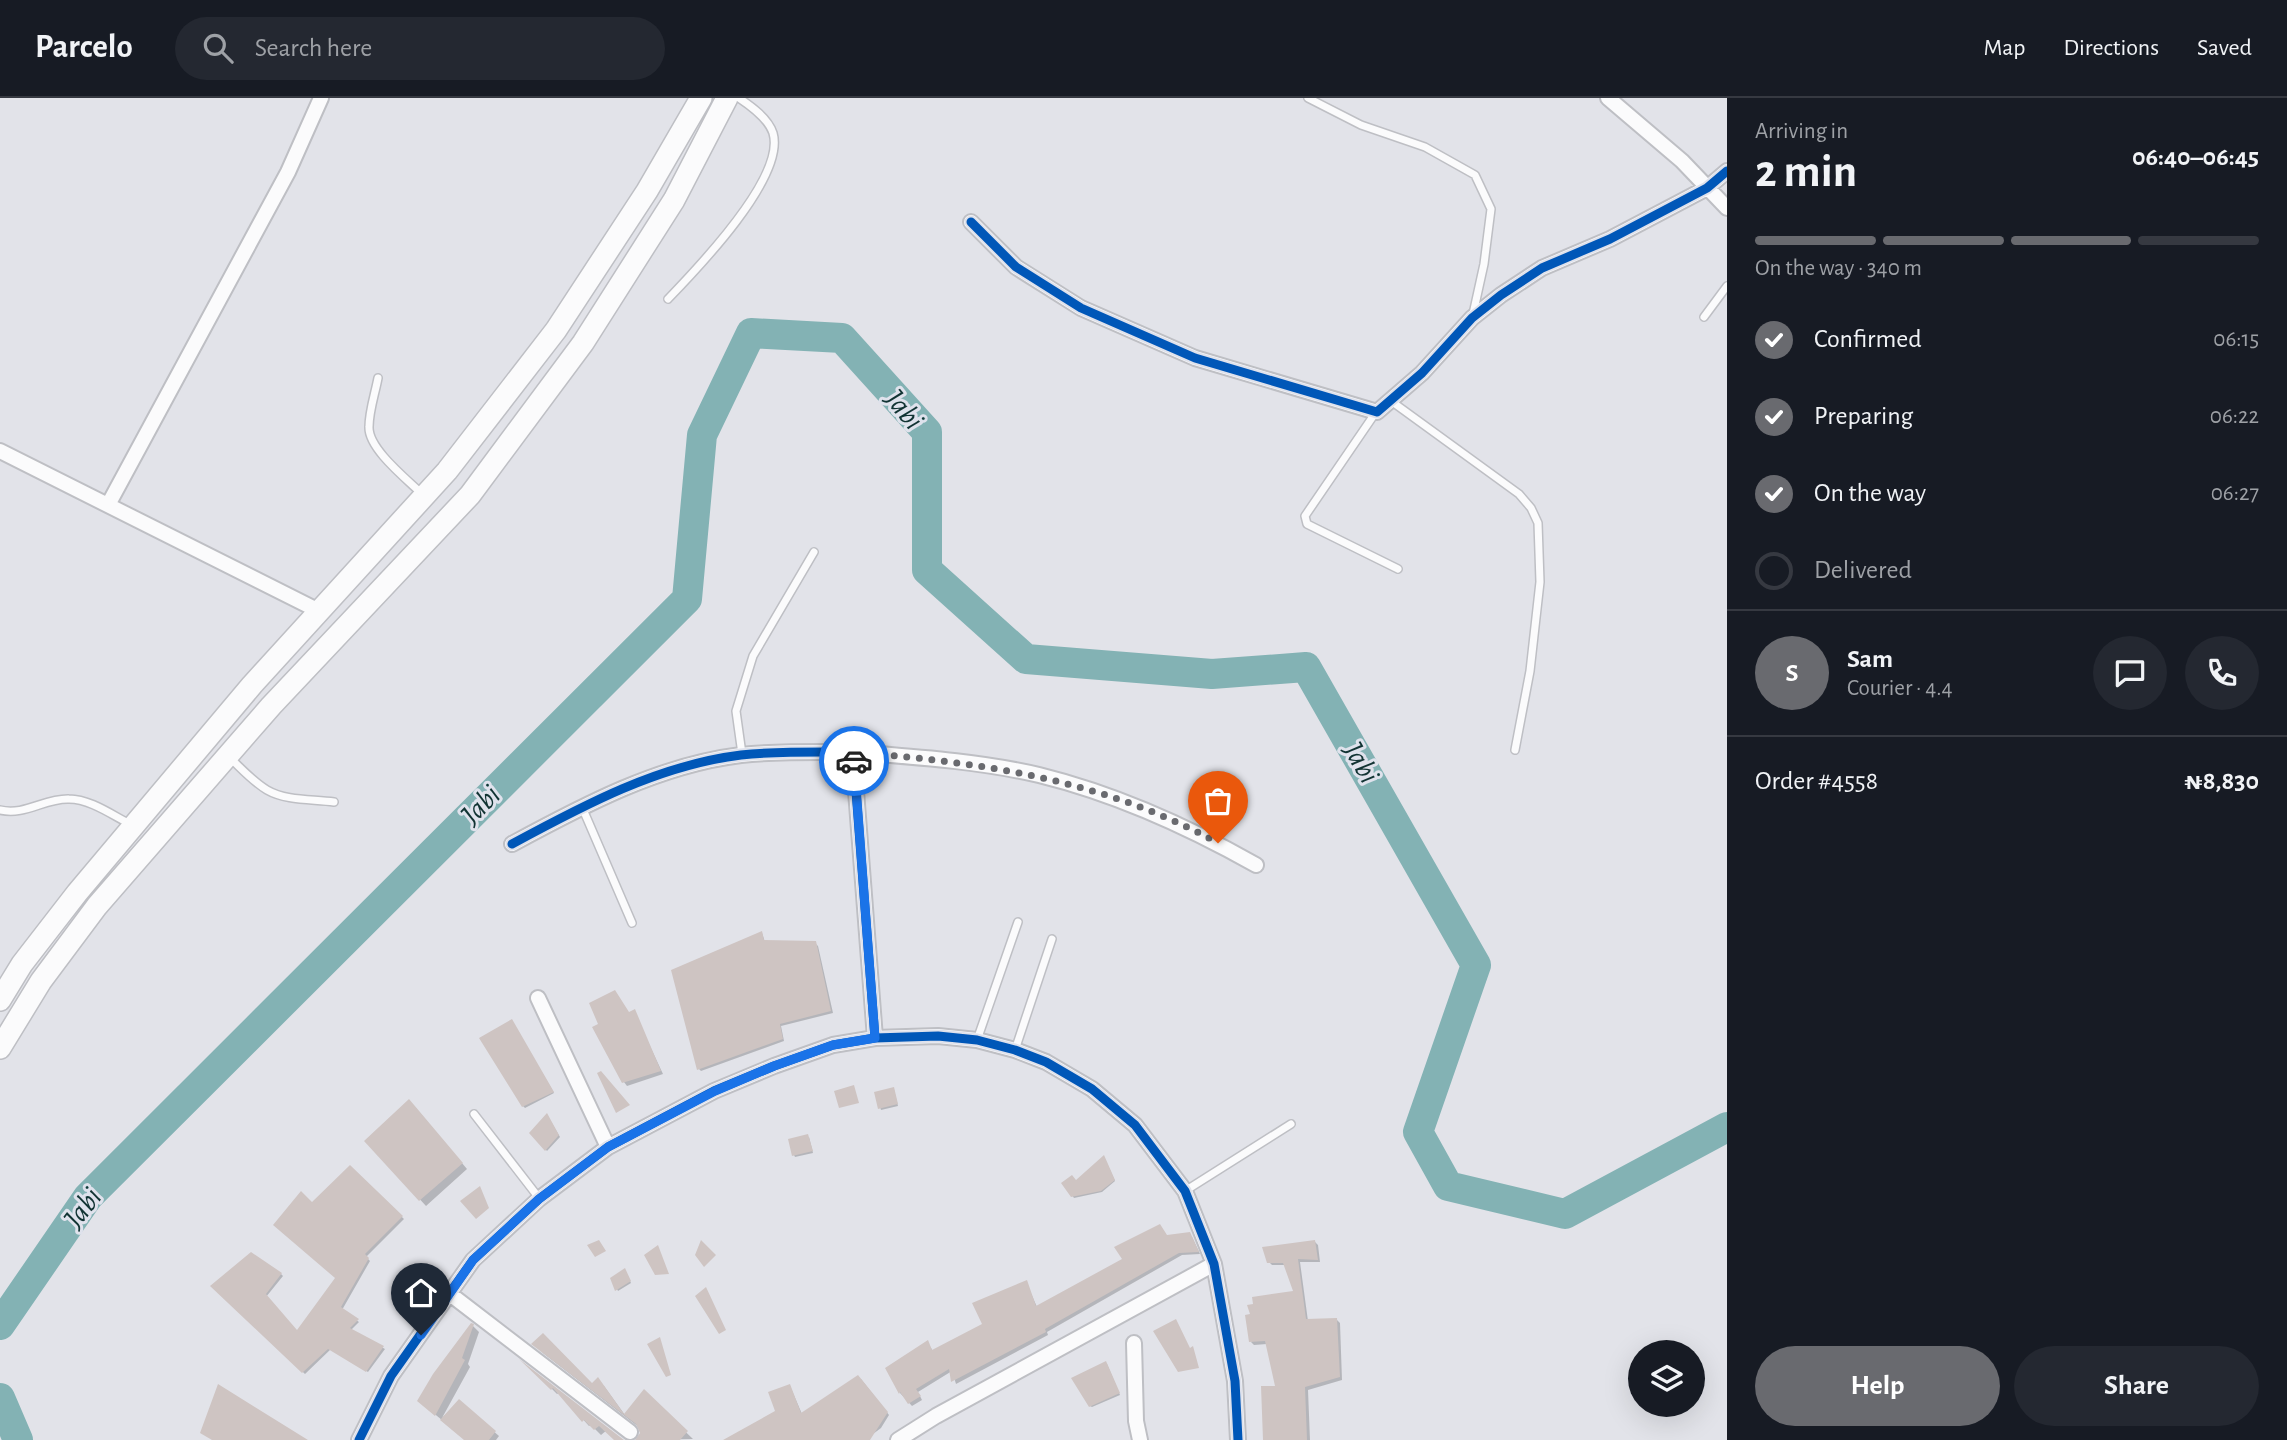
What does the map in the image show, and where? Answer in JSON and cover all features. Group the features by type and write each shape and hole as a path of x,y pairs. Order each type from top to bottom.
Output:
{"main road":[{"path":"0,1000 30,954 77,893 252,685 447,471 556,330 647,191 701,98"},
{"path":"0,1048 41,981 97,906 271,706 470,495 583,343 674,200 727,98"}],"street":[{"path":"108,505 288,172 321,98"},
{"path":"1608,98 1682,161 1727,208"},
{"path":"971,222 1016,267 1081,308 1195,358 1377,412 1422,373 1472,318 1542,268 1610,239 1707,187 1727,171"},
{"path":"0,451 319,611"},
{"path":"853,752 875,1038"},
{"path":"513,844 582,807 673,770 742,755 853,752 985,765 1039,775 1121,800 1199,833 1256,864"},
{"path":"538,998 608,1147"},
{"path":"359,1440 391,1376 473,1260 539,1199 608,1147 715,1091 833,1045 875,1038 938,1036 977,1040 1015,1049 1046,1062 1092,1088 1135,1125 1185,1191 1214,1264 1235,1381 1238,1440"},
{"path":"898,1440 936,1416 1214,1264"},
{"path":"450,1294 631,1432"},
{"path":"1133,1343 1136,1421 1140,1440"}],"lane":[{"path":"668,299 702,264 740,218 761,182 773,153 772,132 763,117 739,98"},
{"path":"1308,98 1362,125 1425,147 1475,175 1491,209 1484,264 1472,318"},
{"path":"1704,317 1727,286"},
{"path":"378,378 369,426 370,439 424,496"},
{"path":"1390,400 1519,494 1531,508 1538,523 1540,582 1530,671 1515,750"},
{"path":"1377,412 1305,516 1307,524 1398,569"},
{"path":"742,755 736,711 753,656 814,552"},
{"path":"228,756 270,792 286,797 334,802"},
{"path":"0,810 17,812 67,799 88,804 134,826"},
{"path":"582,807 632,923"},
{"path":"977,1040 1018,922"},
{"path":"1015,1049 1052,939"},
{"path":"474,1114 539,1199"},
{"path":"1185,1191 1291,1124"}],"building":[{"path":"762,931 764,940 816,941 831,1011 780,1024 783,1039 697,1070 671,970"},
{"path":"615,990 629,1012 635,1009 661,1071 622,1083 592,1027 598,1024 589,1003"},
{"path":"512,1019 554,1092 522,1107 479,1038"},
{"path":"601,1071 630,1105 616,1113 597,1073"},
{"path":"854,1085 859,1103 839,1108 834,1091"},
{"path":"894,1087 898,1104 878,1109 874,1092"},
{"path":"409,1099 463,1163 419,1201 364,1141"},
{"path":"547,1113 559,1135 545,1151 529,1133"},
{"path":"808,1134 813,1151 792,1156 788,1139"},
{"path":"1104,1155 1115,1180 1101,1191 1071,1197 1061,1183 1072,1175 1076,1180"},
{"path":"350,1165 403,1216 365,1254 369,1258 341,1307 359,1319 350,1328 384,1346 366,1372 328,1349 302,1373 210,1286 251,1252 282,1273 266,1294 297,1330 335,1278 273,1225 301,1191 312,1202"},
{"path":"480,1186 489,1208 476,1219 460,1201"},
{"path":"1160,1224 1167,1235 1190,1232 1199,1252 1179,1253 1045,1329 1046,1332 951,1382 949,1369 916,1389 921,1396 908,1404 900,1392 899,1394 885,1368 928,1340 932,1350 982,1324 972,1303 1027,1280 1036,1306 1122,1259 1114,1247"},
{"path":"599,1240 606,1251 595,1257 587,1245"},
{"path":"701,1240 716,1255 704,1267 695,1255"},
{"path":"1315,1240 1318,1260 1298,1259 1306,1319 1337,1318 1340,1377 1305,1387 1307,1440 1263,1440 1261,1386 1275,1386 1265,1341 1249,1342 1245,1315 1250,1314 1247,1305 1253,1304 1252,1297 1293,1291 1283,1263 1267,1263 1262,1247"},
{"path":"658,1245 669,1274 655,1275 644,1255"},
{"path":"625,1268 631,1281 615,1291 610,1278"},
{"path":"706,1287 726,1330 719,1334 695,1296"},
{"path":"1176,1319 1190,1348 1193,1346 1199,1368 1178,1372 1153,1331"},
{"path":"471,1323 474,1324 462,1358 465,1360 435,1416 417,1401 433,1374"},
{"path":"543,1333 592,1383 598,1377 624,1414 644,1389 688,1431 680,1440 635,1440 640,1433 636,1424 531,1344"},
{"path":"660,1337 671,1375 666,1377 647,1344"},
{"path":"519,1359 624,1440 614,1440 599,1426 594,1430 584,1420 582,1422 553,1388 551,1390"},
{"path":"1106,1361 1120,1393 1089,1407 1071,1378"},
{"path":"858,1375 888,1412 870,1440 723,1440 775,1411 768,1392 790,1384 801,1413"},
{"path":"218,1384 308,1440 212,1440 200,1433"},
{"path":"459,1399 496,1431 489,1440 464,1440 440,1420"}],"waterway":[{"name":"Jabi","path":"0,1325 88,1197 687,599 702,435 751,333 842,338 927,432 927,570 1026,659 1212,674 1306,667 1476,965 1418,1132 1448,1186 1565,1214 1727,1127"},
{"name":"Jabi","path":"0,1398 18,1440"}],"cycle path":[{"path":"971,222 1016,267 1081,308 1195,358 1377,412 1422,373 1472,318 1501,295 1542,268 1610,239 1707,188 1727,171"},
{"path":"512,844 594,801 651,777 681,768 741,755 853,752 875,1038"},
{"path":"359,1440 391,1376 473,1260 539,1199 608,1147 714,1091 833,1045 875,1038 938,1036 977,1040 1015,1050 1046,1062 1092,1089 1135,1125 1185,1191 1214,1264 1235,1381 1238,1440"}],"way so far":[{"path":"854,761 853,752 985,765 1039,775 1121,800 1218,843"}],"route":[{"path":"421,1335 473,1260 539,1199 608,1147 715,1091 774,1066 833,1045 875,1038 854,761"}]}
